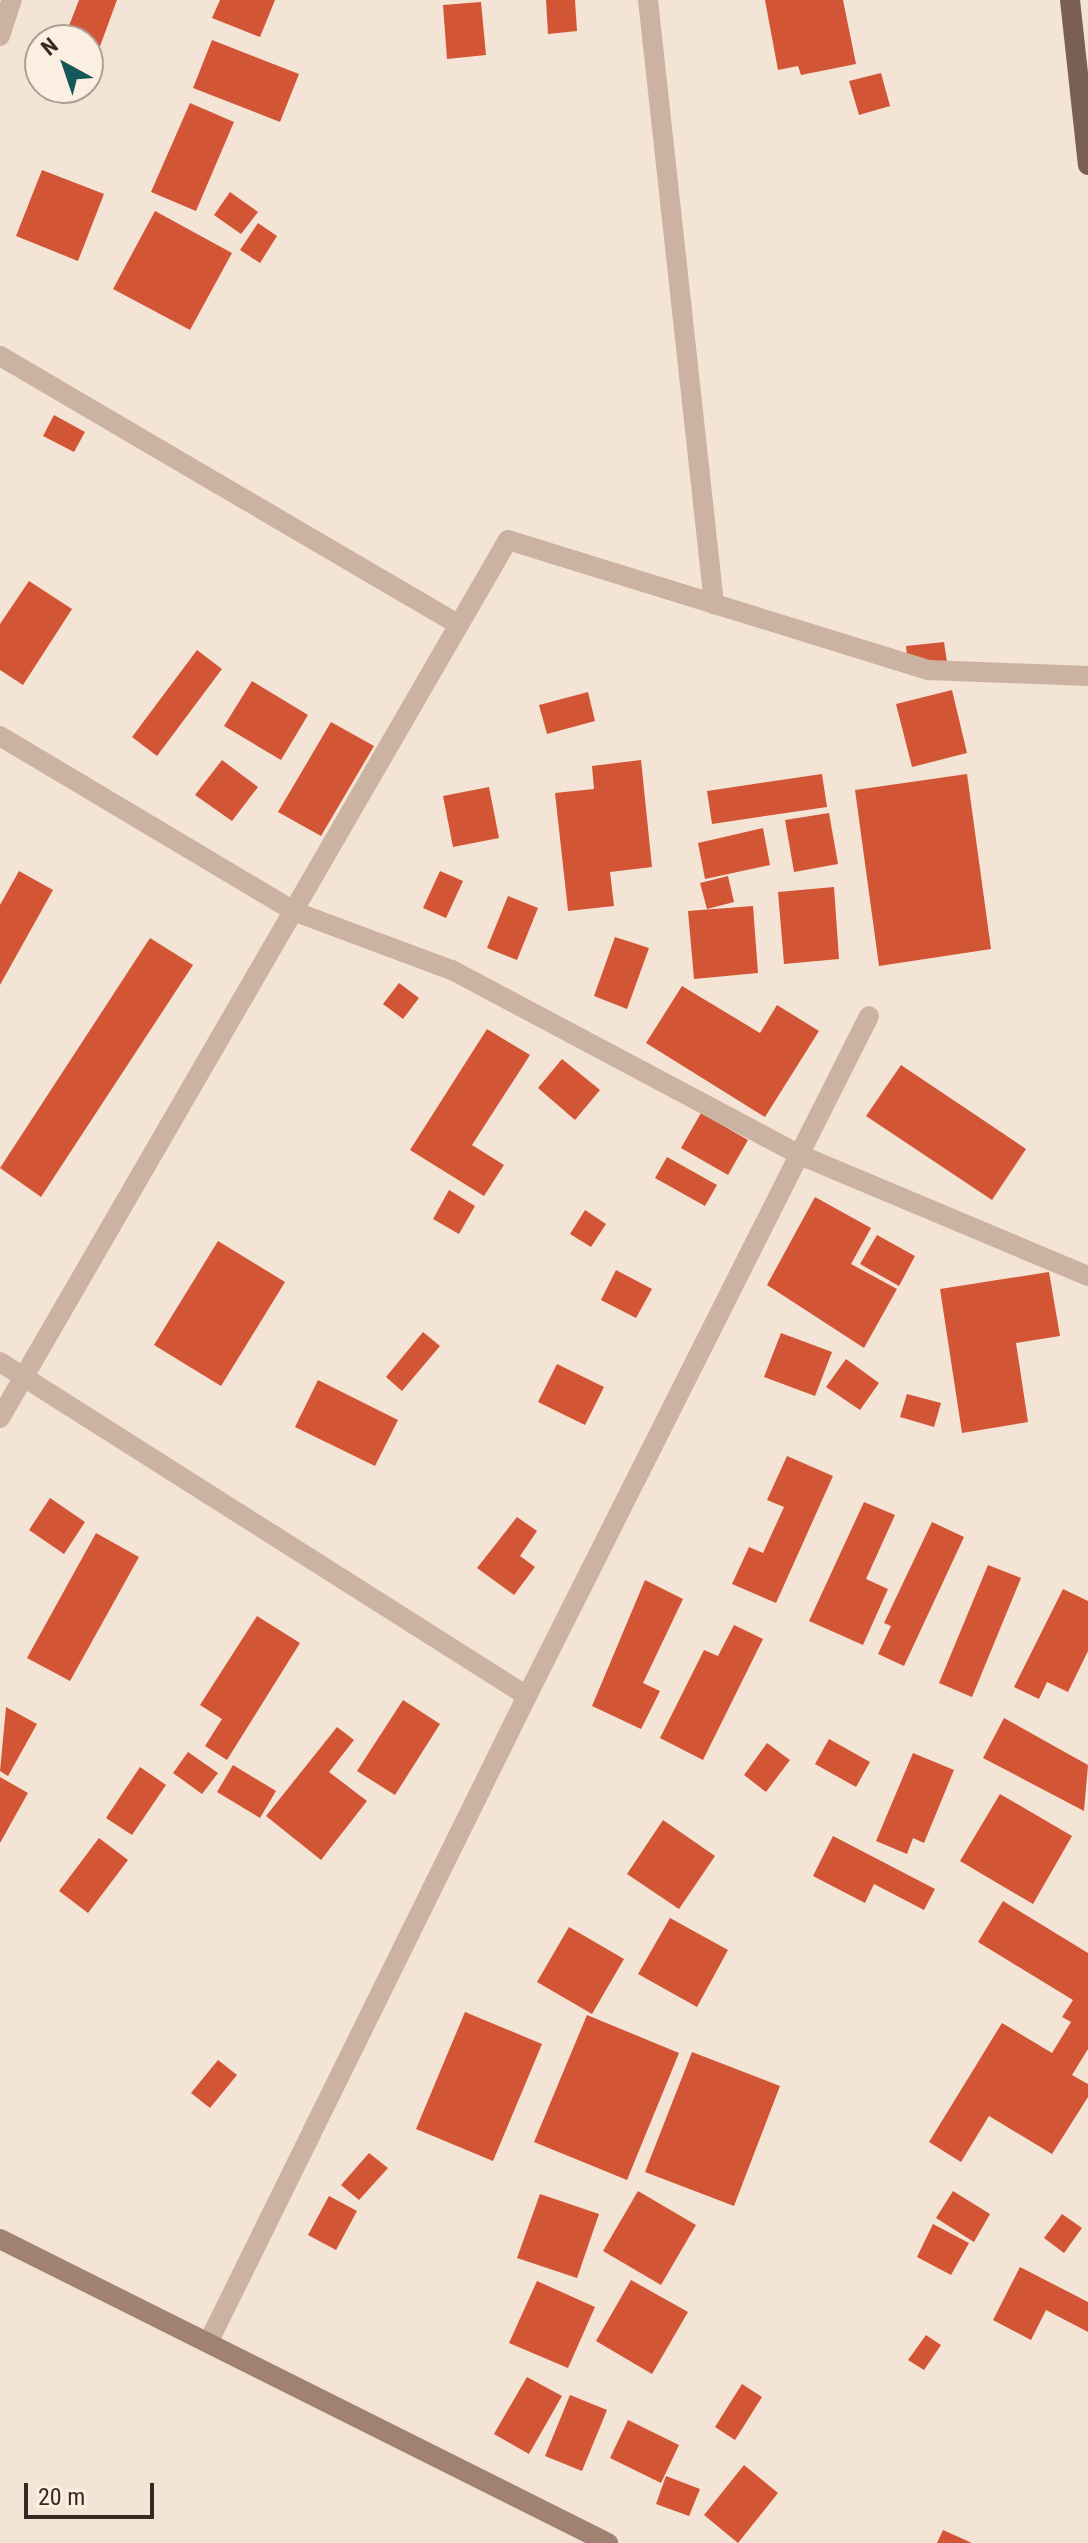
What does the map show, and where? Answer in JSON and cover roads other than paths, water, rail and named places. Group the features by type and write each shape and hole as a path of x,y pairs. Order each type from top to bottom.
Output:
{"main road":[{"path":"1070,0 1088,165"}],"street":[{"path":"0,36 12,0"},
{"path":"648,0 714,604"},
{"path":"0,356 459,625"},
{"path":"0,1418 508,540 929,670 1088,676"},
{"path":"0,736 293,911 452,970 800,1155 1088,1276"},
{"path":"208,2343 527,1696 869,1016"},
{"path":"0,1362 527,1696"},
{"path":"0,2239 608,2543"}]}
